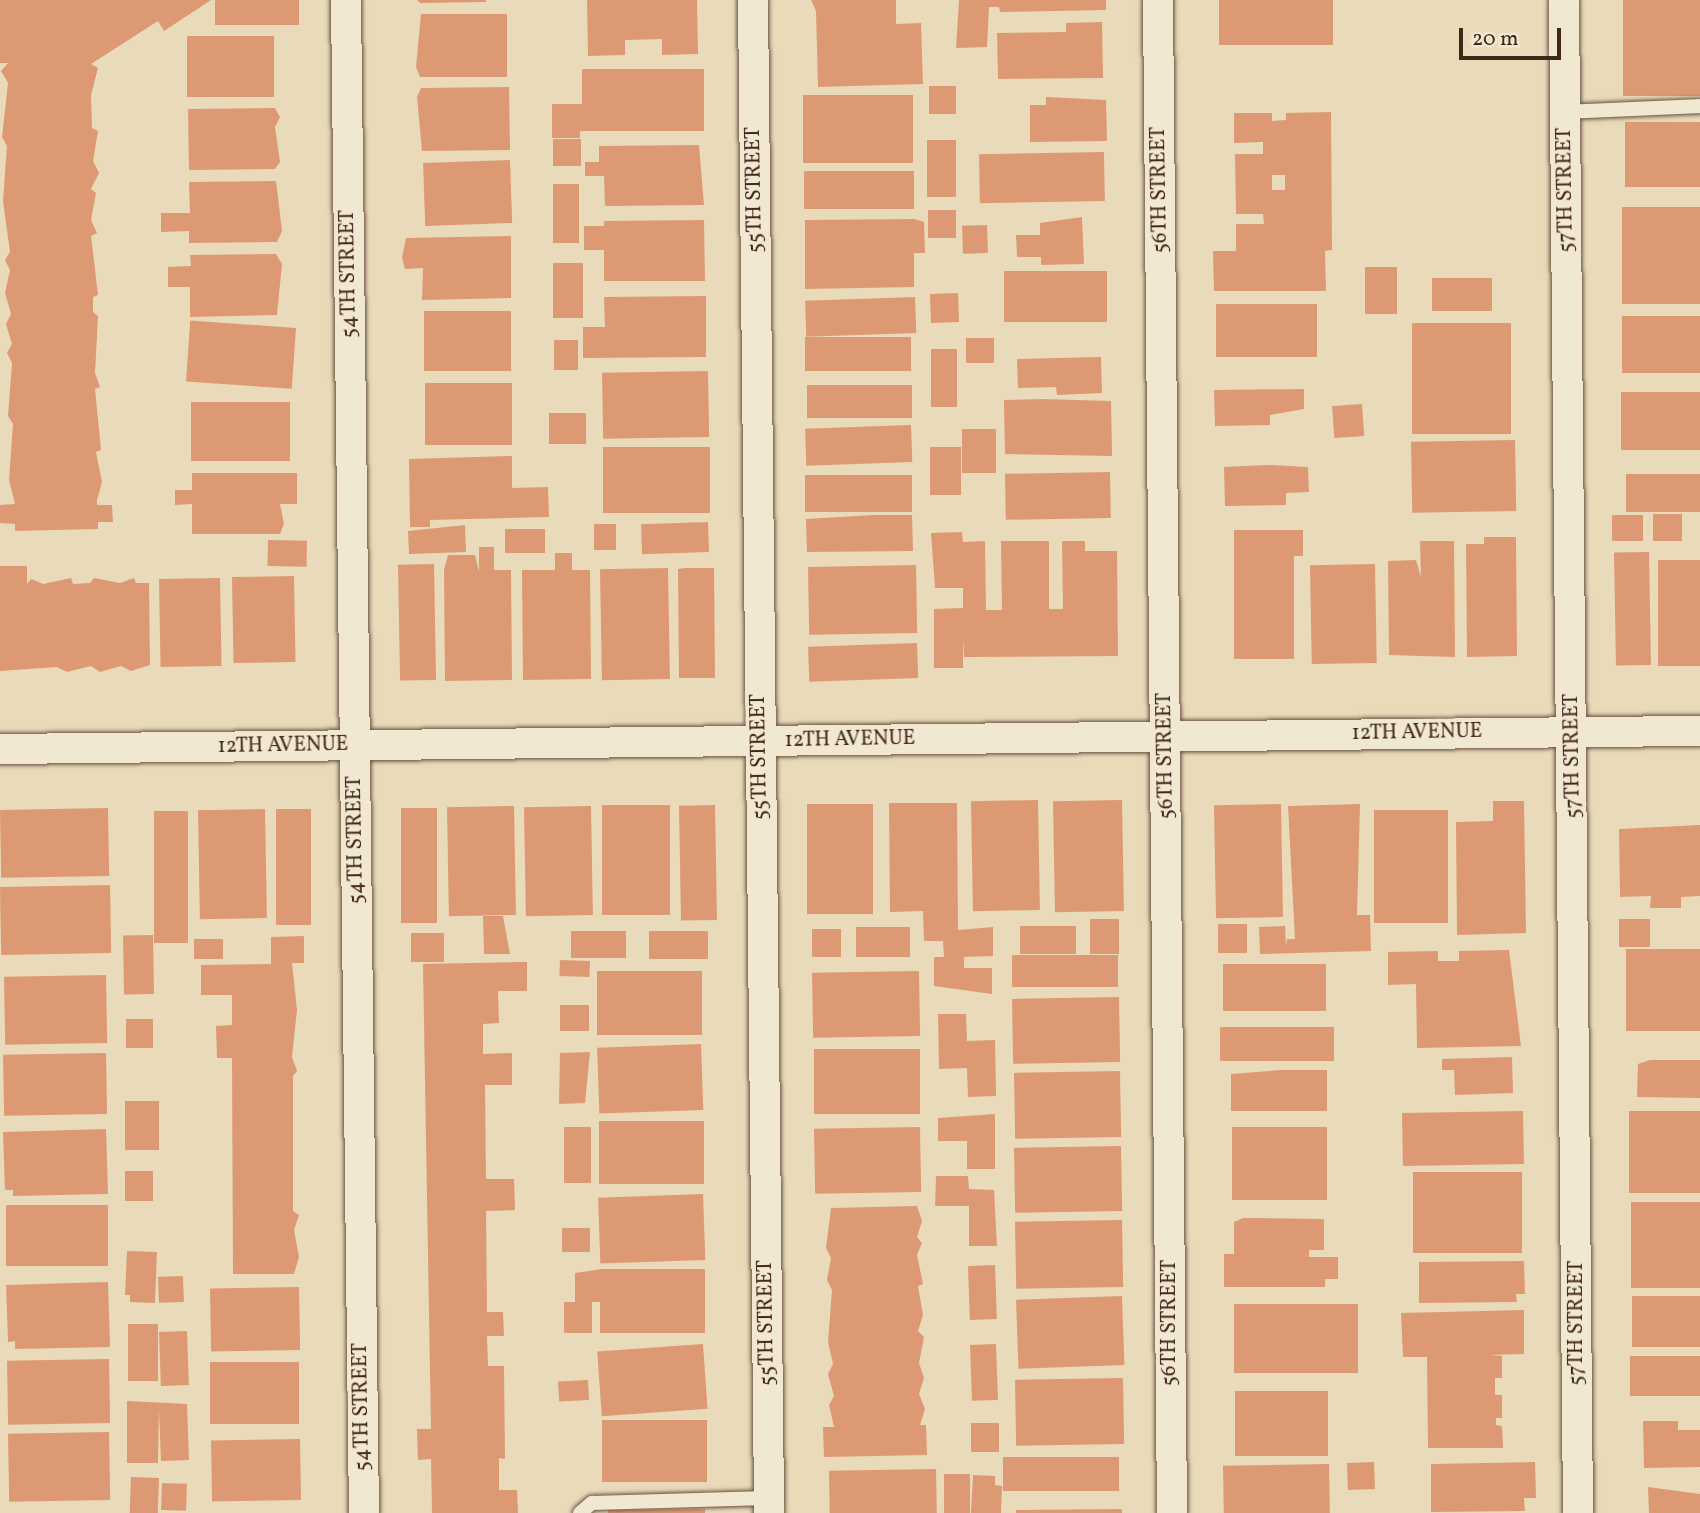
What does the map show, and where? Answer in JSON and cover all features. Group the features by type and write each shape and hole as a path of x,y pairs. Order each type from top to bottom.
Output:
{"street":[{"name":"54TH STREET","path":"346,0 363,1513"},
{"name":"55TH STREET","path":"753,0 769,1506"},
{"name":"56TH STREET","path":"1158,0 1172,1513"},
{"name":"57TH STREET","path":"1564,0 1573,732 1578,1513"},
{"name":"12TH AVENUE","path":"0,749 1700,731"}],"lane":[{"path":"1565,111 1700,106"},
{"path":"580,1513 592,1503 769,1506"}],"building":[{"path":"0,0 211,0 164,31 158,21 91,64 98,68 91,95 92,128 98,131 93,161 99,173 91,189 96,193 91,220 97,233 91,236 98,295 93,297 93,312 98,316 95,373 100,387 95,389 101,450 96,452 102,482 97,505 112,505 113,522 98,522 98,529 15,531 15,524 0,523 0,505 15,504 9,480 13,424 8,416 12,363 7,353 12,344 6,324 11,314 5,293 10,270 5,260 10,252 3,201 7,146 2,137 8,83 1,71 8,63 0,63"},
{"path":"215,0 299,0 299,25 215,25"},
{"path":"417,0 486,0 486,2 420,3"},
{"path":"587,0 697,0 698,54 662,55 662,39 625,40 625,55 588,56"},
{"path":"811,0 896,0 896,24 921,23 923,84 818,87 816,11"},
{"path":"959,0 1106,0 1106,10 1000,12 999,7 989,7 987,47 956,48"},
{"path":"1219,0 1333,0 1333,45 1219,45"},
{"path":"1623,0 1700,0 1700,96 1623,96"},
{"path":"421,14 507,14 507,77 420,77 416,67"},
{"path":"1102,22 1103,78 998,79 997,33 1066,32 1066,23"},
{"path":"187,36 274,36 274,97 187,97"},
{"path":"582,69 704,69 704,131 580,131 580,138 552,138 552,104 582,104"},
{"path":"929,86 956,86 956,114 929,114"},
{"path":"509,87 510,150 422,151 417,97 421,88"},
{"path":"803,95 913,95 913,163 803,163"},
{"path":"1046,97 1106,100 1107,141 1030,142 1030,105 1046,105"},
{"path":"275,108 280,117 275,127 280,162 275,169 189,170 188,109"},
{"path":"1331,112 1332,250 1325,251 1326,291 1214,291 1213,251 1236,251 1236,224 1264,224 1263,214 1236,214 1235,154 1263,154 1263,142 1234,143 1234,113 1272,113 1272,121 1286,120 1286,113","holes":["1272,175 1285,175 1285,190 1272,190"]},
{"path":"1625,122 1700,122 1700,187 1625,187"},
{"path":"553,139 581,139 581,166 553,166"},
{"path":"927,140 956,140 956,197 927,197"},
{"path":"699,145 704,205 605,206 604,176 585,176 585,162 599,162 599,146"},
{"path":"1104,152 1105,201 980,203 979,154"},
{"path":"510,160 512,223 425,226 423,163"},
{"path":"804,171 914,171 914,209 804,209"},
{"path":"276,181 282,231 277,242 189,243 189,231 161,232 161,213 190,213 189,182"},
{"path":"553,184 579,184 579,243 553,243"},
{"path":"1622,207 1700,207 1700,304 1622,304"},
{"path":"928,210 956,210 956,238 928,238"},
{"path":"1082,217 1084,264 1041,265 1041,257 1017,257 1016,235 1040,235 1040,223"},
{"path":"914,219 924,222 925,253 914,253 914,287 805,289 805,220"},
{"path":"704,220 705,281 604,281 604,250 584,250 584,226 604,226 604,221"},
{"path":"987,225 988,253 963,254 962,226"},
{"path":"511,236 511,298 422,300 423,268 405,269 402,258 406,238"},
{"path":"276,254 282,264 277,315 190,317 190,287 168,287 168,267 191,266 190,255"},
{"path":"553,263 583,263 583,318 553,318"},
{"path":"1365,267 1397,267 1397,314 1365,314"},
{"path":"1004,271 1107,271 1107,322 1004,322"},
{"path":"1432,278 1492,278 1492,311 1432,311"},
{"path":"958,293 959,322 931,323 930,294"},
{"path":"706,296 706,357 583,358 583,327 605,327 604,297"},
{"path":"915,297 916,333 806,337 805,301"},
{"path":"1216,304 1317,304 1317,357 1216,357"},
{"path":"424,311 511,311 511,371 424,371"},
{"path":"1622,316 1700,316 1700,373 1622,373"},
{"path":"190,321 296,328 292,389 186,381"},
{"path":"1412,323 1511,323 1511,434 1412,434"},
{"path":"805,337 911,337 911,371 805,371"},
{"path":"966,338 994,338 994,363 966,363"},
{"path":"554,340 578,340 578,370 554,370"},
{"path":"931,349 957,349 957,407 931,407"},
{"path":"1101,357 1102,393 1057,395 1056,387 1018,388 1017,359"},
{"path":"708,371 709,437 603,439 602,373"},
{"path":"425,383 512,383 512,445 425,445"},
{"path":"807,385 912,385 912,418 807,418"},
{"path":"1304,389 1304,409 1270,415 1270,425 1215,426 1214,390"},
{"path":"1621,392 1700,392 1700,450 1621,450"},
{"path":"1004,400 1111,401 1112,456 1005,454"},
{"path":"191,402 290,402 290,461 191,461"},
{"path":"1362,404 1364,436 1334,438 1332,406"},
{"path":"549,413 586,413 586,444 549,444"},
{"path":"911,425 912,462 806,466 805,429"},
{"path":"962,429 996,429 996,473 962,473"},
{"path":"1515,440 1516,511 1412,513 1411,442"},
{"path":"603,447 710,447 710,513 603,513"},
{"path":"930,447 961,447 961,495 930,495"},
{"path":"512,456 512,488 548,487 549,517 430,520 430,527 410,527 409,459"},
{"path":"1224,467 1308,467 1309,492 1286,493 1286,505 1225,506"},
{"path":"1110,472 1111,518 1006,520 1005,474"},
{"path":"192,473 297,473 297,504 280,504 284,524 280,534 192,534 192,504 175,505 175,490 192,490"},
{"path":"1626,474 1700,474 1700,512 1626,512"},
{"path":"805,475 912,475 912,512 805,512"},
{"path":"1653,514 1682,514 1682,541 1653,541"},
{"path":"912,515 913,551 807,552 806,519"},
{"path":"1612,515 1643,515 1643,541 1612,541"},
{"path":"708,522 709,552 642,554 641,524"},
{"path":"594,524 616,524 616,550 594,550"},
{"path":"465,525 466,552 409,554 408,531"},
{"path":"505,529 545,529 545,553 505,553"},
{"path":"1234,530 1303,530 1303,556 1294,556 1294,659 1234,659"},
{"path":"962,532 963,542 985,541 986,610 1002,610 1001,541 1049,541 1049,609 1063,609 1062,541 1085,541 1085,551 1117,551 1118,656 964,657 963,638 963,668 934,668 934,609 963,608 963,588 935,588 931,533"},
{"path":"1484,537 1516,537 1517,656 1467,657 1466,544 1484,544"},
{"path":"268,540 307,541 307,567 268,566"},
{"path":"1420,541 1454,541 1455,657 1389,655 1388,561 1416,560 1421,577"},
{"path":"479,547 494,547 494,570 511,570 512,680 445,681 444,570 448,555 475,555 479,572"},
{"path":"1649,552 1651,665 1616,666 1614,553"},
{"path":"555,553 572,553 572,570 590,570 591,679 523,680 522,570 555,570"},
{"path":"1658,560 1700,560 1700,666 1658,666"},
{"path":"434,564 436,680 400,681 398,565"},
{"path":"1375,564 1377,663 1312,664 1310,565"},
{"path":"916,565 917,633 809,635 808,567"},
{"path":"0,566 27,566 27,584 31,579 43,584 71,578 73,584 90,583 94,578 120,583 134,578 136,583 149,583 150,665 131,671 121,666 100,672 91,666 67,672 57,667 0,671"},
{"path":"668,568 670,679 602,680 600,569"},
{"path":"714,568 715,678 679,678 678,569"},
{"path":"294,576 296,662 234,663 232,577"},
{"path":"220,578 222,666 161,667 159,579"},
{"path":"917,643 918,678 809,682 808,647"},
{"path":"1038,800 1040,910 973,911 971,801"},
{"path":"1122,800 1124,911 1055,912 1053,801"},
{"path":"1493,801 1524,801 1526,933 1457,935 1456,822 1493,821"},
{"path":"889,803 957,803 958,930 993,927 993,956 964,957 964,968 992,968 992,994 934,986 934,957 944,957 943,941 924,941 923,911 890,912"},
{"path":"807,804 873,804 873,914 807,914"},
{"path":"1281,804 1283,917 1216,918 1214,805"},
{"path":"1360,804 1357,915 1370,915 1371,951 1260,954 1259,927 1285,926 1286,946 1287,939 1295,939 1288,806"},
{"path":"602,805 670,805 670,915 602,915"},
{"path":"715,805 717,920 681,921 679,806"},
{"path":"514,806 516,915 449,916 447,807"},
{"path":"591,806 593,915 526,916 524,807"},
{"path":"108,808 109,876 1,878 0,810"},
{"path":"401,808 437,808 437,923 401,923"},
{"path":"265,809 267,918 200,919 198,810"},
{"path":"276,809 311,809 311,925 276,925"},
{"path":"1374,810 1448,810 1448,923 1374,923"},
{"path":"154,811 188,811 188,943 154,943"},
{"path":"1700,825 1700,896 1681,897 1681,908 1650,908 1651,896 1620,897 1619,829"},
{"path":"110,885 111,953 1,955 0,887"},
{"path":"483,916 503,916 510,954 484,954"},
{"path":"1090,919 1119,919 1119,954 1090,954"},
{"path":"1619,919 1650,919 1650,947 1619,947"},
{"path":"1218,924 1247,924 1247,953 1218,953"},
{"path":"1020,926 1076,926 1076,954 1020,954"},
{"path":"856,927 910,927 910,957 856,957"},
{"path":"812,929 841,929 841,957 812,957"},
{"path":"571,931 626,931 626,958 571,958"},
{"path":"649,931 708,931 708,959 649,959"},
{"path":"411,933 444,933 444,962 411,962"},
{"path":"153,935 154,994 124,995 123,936"},
{"path":"304,936 304,963 292,963 297,1010 292,1057 297,1071 293,1076 293,1211 299,1215 294,1230 299,1257 294,1274 233,1274 232,1058 217,1058 216,1026 232,1025 232,995 201,995 201,965 271,964 271,937"},
{"path":"194,939 223,939 223,959 194,959"},
{"path":"1626,949 1700,949 1700,1031 1626,1031"},
{"path":"1509,950 1521,1046 1417,1048 1416,984 1388,985 1388,952 1438,951 1438,961 1459,961 1459,951"},
{"path":"1012,955 1118,955 1118,987 1012,987"},
{"path":"560,960 590,961 589,977 559,976"},
{"path":"527,962 527,991 498,991 499,1023 483,1024 483,1054 512,1053 512,1085 485,1085 486,1179 514,1179 515,1210 486,1211 487,1312 503,1312 504,1336 487,1336 488,1366 504,1366 505,1459 499,1458 499,1490 517,1490 518,1513 432,1513 431,1459 418,1460 417,1429 431,1429 423,964"},
{"path":"1223,964 1326,964 1326,1011 1223,1011"},
{"path":"597,971 702,971 702,1035 597,1035"},
{"path":"919,971 920,1036 813,1038 812,973"},
{"path":"106,975 107,1043 5,1045 4,977"},
{"path":"1119,997 1120,1062 1013,1064 1012,999"},
{"path":"560,1005 589,1005 589,1031 560,1031"},
{"path":"938,1014 966,1014 967,1041 995,1040 996,1096 968,1097 967,1068 939,1069"},
{"path":"126,1019 153,1019 153,1048 126,1048"},
{"path":"1220,1027 1334,1027 1334,1061 1220,1061"},
{"path":"701,1044 703,1110 599,1114 597,1048"},
{"path":"814,1049 920,1049 920,1114 814,1114"},
{"path":"590,1052 585,1103 559,1104 560,1053"},
{"path":"106,1053 107,1114 4,1116 3,1055"},
{"path":"1512,1057 1513,1093 1455,1095 1454,1070 1442,1070 1442,1059"},
{"path":"1650,1060 1700,1060 1700,1098 1637,1097 1638,1064"},
{"path":"1327,1070 1327,1111 1231,1111 1231,1074"},
{"path":"1120,1071 1121,1137 1015,1139 1014,1073"},
{"path":"125,1101 159,1101 159,1150 125,1150"},
{"path":"1523,1111 1524,1164 1403,1166 1402,1113"},
{"path":"1629,1111 1700,1111 1700,1193 1629,1193"},
{"path":"995,1114 995,1169 967,1169 967,1141 938,1141 938,1118"},
{"path":"599,1121 704,1121 704,1184 599,1184"},
{"path":"564,1127 591,1127 591,1183 564,1183"},
{"path":"920,1127 921,1192 815,1194 814,1129"},
{"path":"1232,1127 1327,1127 1327,1200 1232,1200"},
{"path":"106,1129 108,1194 13,1196 13,1190 5,1190 3,1132"},
{"path":"1121,1146 1122,1211 1015,1213 1014,1148"},
{"path":"125,1171 153,1171 153,1201 125,1201"},
{"path":"1413,1172 1522,1172 1522,1253 1413,1253"},
{"path":"936,1176 968,1176 969,1189 994,1190 997,1246 969,1246 969,1206 935,1206"},
{"path":"703,1194 705,1260 600,1264 598,1198"},
{"path":"1631,1202 1700,1202 1700,1288 1631,1288"},
{"path":"6,1205 108,1205 108,1266 6,1266"},
{"path":"917,1206 922,1221 917,1237 922,1243 917,1255 923,1284 918,1286 923,1315 918,1331 924,1337 919,1363 924,1378 919,1394 925,1409 920,1425 926,1425 927,1455 824,1457 823,1427 834,1427 829,1405 834,1396 828,1374 833,1364 828,1342 832,1290 827,1280 831,1258 826,1248 831,1208"},
{"path":"1243,1218 1324,1219 1324,1250 1309,1250 1309,1257 1338,1257 1338,1279 1325,1279 1325,1287 1224,1287 1224,1254 1234,1254 1234,1222"},
{"path":"1122,1220 1123,1287 1016,1289 1015,1222"},
{"path":"562,1228 590,1228 590,1252 562,1252"},
{"path":"127,1251 157,1252 155,1303 130,1302 130,1295 125,1295"},
{"path":"1524,1261 1525,1294 1516,1294 1517,1302 1419,1303 1419,1262"},
{"path":"995,1265 997,1319 970,1320 968,1266"},
{"path":"602,1269 705,1269 705,1333 600,1333 600,1302 592,1302 592,1333 564,1333 564,1302 575,1302 575,1273"},
{"path":"183,1276 184,1302 159,1303 158,1277"},
{"path":"108,1282 110,1347 15,1349 15,1341 8,1342 6,1285"},
{"path":"299,1287 300,1350 211,1352 210,1289"},
{"path":"1122,1296 1124,1365 1018,1369 1016,1300"},
{"path":"1632,1296 1700,1296 1700,1347 1632,1347"},
{"path":"1234,1304 1358,1304 1358,1373 1234,1373"},
{"path":"1524,1310 1524,1354 1490,1355 1502,1356 1502,1378 1495,1378 1495,1395 1502,1395 1502,1418 1496,1418 1496,1425 1502,1426 1503,1448 1428,1448 1427,1357 1403,1357 1401,1313"},
{"path":"128,1324 158,1324 158,1381 128,1381"},
{"path":"187,1331 189,1385 161,1386 159,1332"},
{"path":"703,1344 708,1409 602,1416 597,1351"},
{"path":"996,1344 998,1400 972,1401 970,1345"},
{"path":"1630,1356 1700,1356 1700,1396 1630,1396"},
{"path":"109,1359 110,1423 8,1425 7,1361"},
{"path":"210,1362 299,1362 299,1424 210,1424"},
{"path":"1123,1378 1124,1444 1016,1446 1015,1380"},
{"path":"588,1380 589,1400 559,1402 558,1382"},
{"path":"1235,1391 1328,1391 1328,1456 1235,1456"},
{"path":"127,1401 187,1404 189,1460 161,1461 159,1409 158,1463 127,1463"},
{"path":"602,1420 707,1420 707,1482 602,1482"},
{"path":"1643,1421 1678,1421 1678,1430 1700,1430 1700,1467 1644,1468"},
{"path":"971,1423 999,1423 999,1452 971,1452"},
{"path":"109,1432 110,1500 9,1502 8,1434"},
{"path":"300,1439 301,1500 212,1502 211,1441"},
{"path":"1003,1457 1119,1457 1119,1491 1003,1491"},
{"path":"1374,1462 1375,1489 1348,1490 1347,1463"},
{"path":"1535,1462 1536,1498 1524,1498 1525,1511 1431,1512 1431,1464"},
{"path":"1329,1464 1330,1513 1224,1513 1223,1466"},
{"path":"936,1469 937,1513 830,1513 829,1471"},
{"path":"944,1474 970,1474 970,1513 944,1513"},
{"path":"973,1475 995,1476 995,1485 1002,1486 1001,1513 971,1513"},
{"path":"131,1477 159,1478 158,1513 130,1513"},
{"path":"162,1483 187,1484 186,1511 161,1510"},
{"path":"1648,1487 1700,1494 1700,1513 1649,1513"},
{"path":"705,1509 705,1513 608,1513 608,1510"},
{"path":"1122,1509 1122,1513 1016,1513 1016,1510"}]}
